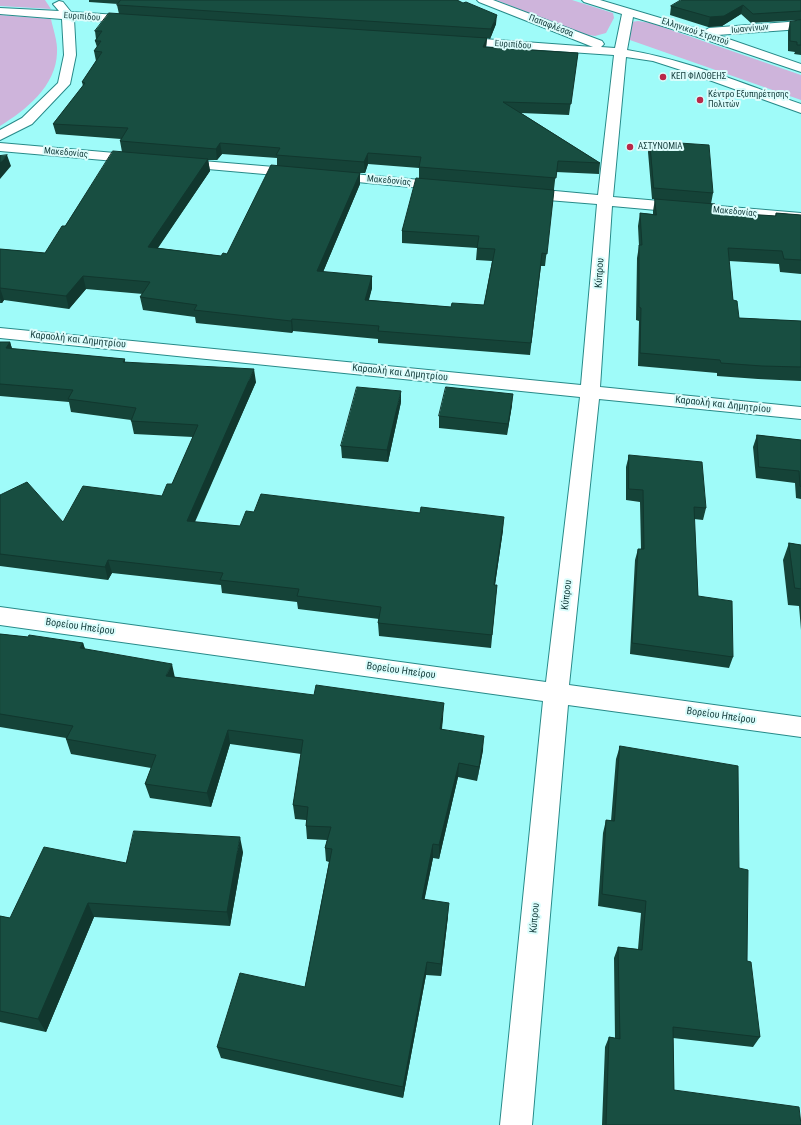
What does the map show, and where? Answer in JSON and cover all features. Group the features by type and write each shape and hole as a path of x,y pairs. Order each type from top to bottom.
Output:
{"street":[{"path":"0,136 27,121 64,84 70,55 68,16 56,0"},
{"name":"Παπαφλέσσα","path":"483,0 619,59"},
{"name":"Ελληνικού Στρατού","path":"588,0 699,33 801,68"},
{"path":"628,11 639,2"},
{"name":"Ευριπίδου","path":"0,11 147,21"},
{"name":"Κύπρου","path":"516,1125 556,693 590,392 605,200 619,59 628,11"},
{"name":"Ιωαννίνων","path":"699,33 801,25"},
{"name":"Ευριπίδου","path":"440,40 619,59"},
{"path":"619,59 655,58 688,68 801,109"},
{"name":"Μακεδονίας","path":"0,147 150,160"},
{"name":"Μακεδονίας","path":"166,162 458,188"},
{"name":"Μακεδονίας","path":"506,192 801,218"},
{"name":"Καραολή και Δημητρίου","path":"0,332 801,413"},
{"name":"Βορείου Ηπείρου","path":"0,616 801,727"}],"shaded area":[{"path":"0,0 45,0 51,9 0,6"},
{"path":"496,0 572,0 613,13 614,18 606,33 595,36 582,34"},
{"path":"0,15 51,19 56,40 57,53 51,76 38,96 10,120 0,126"},
{"path":"638,21 651,23 801,75 801,100 627,39 631,22"}],"building":[{"path":"121,0 457,0 463,3 466,2 497,15 491,29 117,5"},
{"path":"681,0 801,0 801,11 753,14 743,5 724,16 710,17 671,6"},
{"path":"109,13 487,38 483,47 578,53 571,104 503,102 600,163 558,161 556,178 419,167 421,157 368,153 364,162 276,155 280,148 220,143 216,149 120,141 128,128 53,124 85,83 82,82 102,52 94,51 101,41 95,41 102,31 95,31"},
{"path":"801,20 801,45 797,45 797,42 790,41 790,22"},
{"path":"650,141 709,145 713,193 654,188"},
{"path":"113,151 208,159 148,247 221,256 223,253 227,254 271,165 360,173 317,271 372,276 365,300 451,307 452,303 484,305 495,249 477,248 479,236 402,231 416,178 554,190 547,254 542,253 531,343 378,331 379,326 292,319 291,321 194,310 197,305 140,297 150,282 83,276 66,296 0,288 0,249 45,253 62,226 65,226"},
{"path":"7,155 0,163 0,156"},
{"path":"655,199 715,204 716,212 776,216 776,213 801,215 801,260 784,259 782,251 728,248 733,300 737,301 739,318 801,321 801,367 721,363 720,360 640,353 641,308 639,307 639,245 642,245 640,213 656,215"},
{"path":"0,342 10,342 6,348 125,359 123,362 254,369 187,521 240,526 246,511 254,512 261,494 420,513 421,507 504,517 494,585 497,585 492,635 378,623 381,607 297,596 299,589 220,580 223,573 108,560 105,567 0,554 0,495 27,482 63,522 83,486 162,496 167,484 172,484 198,425 131,421 136,408 68,399 73,390 0,384"},
{"path":"357,387 401,391 387,450 341,446"},
{"path":"446,387 513,394 508,424 439,416"},
{"path":"757,435 801,440 801,487 799,471 759,467"},
{"path":"629,455 702,462 706,508 694,507 698,596 732,601 733,657 632,643 638,549 644,549 643,490 629,489"},
{"path":"789,543 801,545 801,589 795,588"},
{"path":"0,634 28,637 29,635 83,643 80,648 172,664 166,676 314,695 316,685 444,703 440,729 484,736 479,767 459,763 439,845 433,844 422,899 449,903 441,964 427,962 403,1087 217,1047 240,973 305,987 332,849 325,848 331,827 306,826 308,807 293,805 303,740 228,730 207,793 145,784 156,755 66,739 73,726 0,714"},
{"path":"620,746 738,766 739,868 748,870 747,961 751,962 760,1037 673,1027 674,1090 799,1107 801,1125 606,1125 609,1037 620,1039 618,947 642,950 646,901 602,894 606,820 614,821"},
{"path":"134,831 240,837 227,912 88,903 38,1019 0,1011 0,916 10,918 44,847 126,863"}],"place":[{"name":"ΚΕΠ ΦΙΛΟΘΕΗΣ","path":"663,77"},
{"name":"Κέντρο Εξυπηρέτησης Πολιτών","path":"700,100"},
{"name":"ΑΣΤΥΝΟΜΙΑ","path":"630,147"}]}
